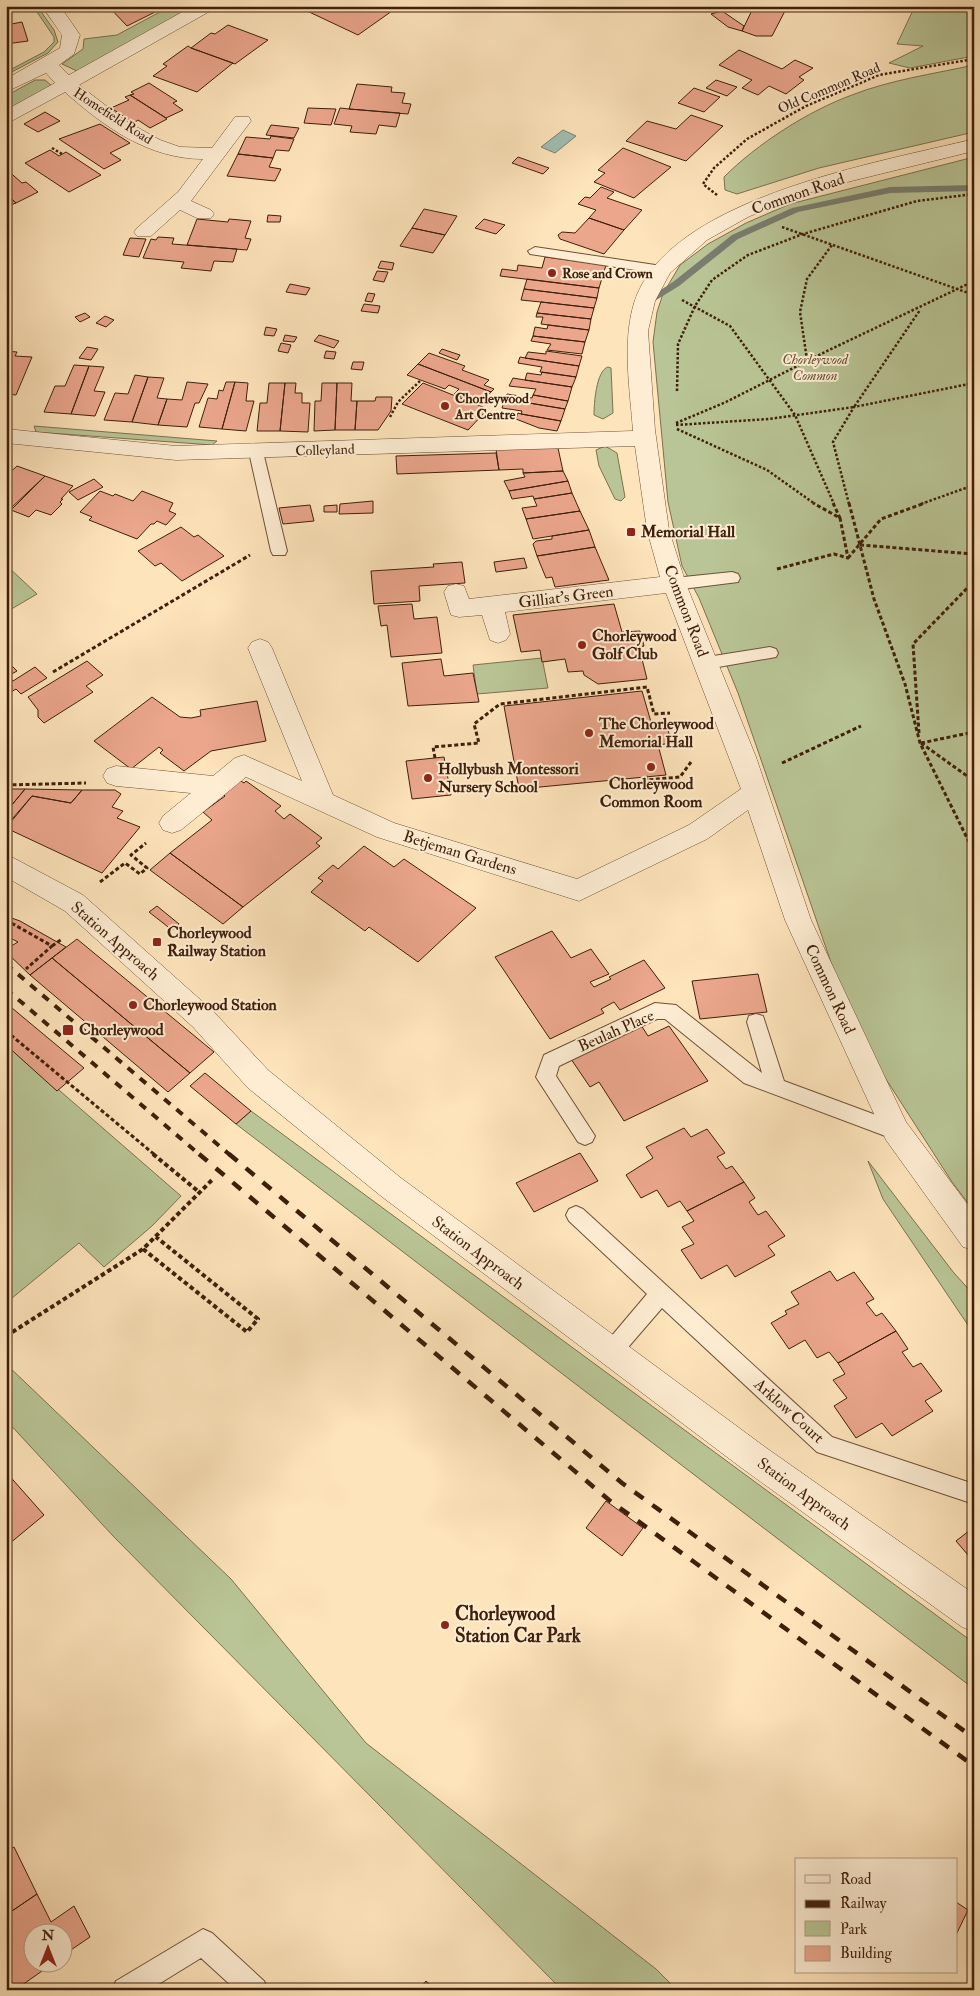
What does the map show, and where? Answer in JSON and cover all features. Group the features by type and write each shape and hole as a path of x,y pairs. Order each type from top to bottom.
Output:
{"street":[{"path":"6,87 48,64 68,50 71,34 51,6"},
{"name":"Homefield Road","path":"6,118 67,86 206,6"},
{"name":"Homefield Road","path":"48,64 67,86 127,128 170,151 218,154"},
{"path":"144,232 178,202 218,154 242,121"},
{"name":"Common Road","path":"974,145 824,182 783,195 741,213 700,236 658,276 645,301 638,331 645,438 658,530 674,584 752,786 798,920 896,1131 974,1237"},
{"path":"178,202 204,214"},
{"name":"Colleyland","path":"6,436 176,453 256,452 645,438"},
{"name":"Gilliat's Green","path":"457,601 492,605 674,584"},
{"path":"492,605 498,634"},
{"path":"260,648 323,801"},
{"name":"Betjeman Gardens","path":"172,823 244,765 386,830 579,890 698,832 752,786"},
{"path":"116,776 217,786"},
{"name":"Station Approach","path":"6,864 74,903 203,1019 258,1079 391,1187 754,1458 974,1615"}],"lane":[{"path":"535,252 658,276"},
{"path":"256,452 279,551"},
{"path":"674,584 732,578"},
{"path":"706,663 770,653"},
{"name":"Beulah Place","path":"585,1136 546,1077 551,1061 655,1011 669,1011 751,1077 896,1131"},
{"path":"756,1022 776,1087"},
{"name":"Arklow Court","path":"576,1215 825,1445 972,1494"},
{"path":"611,1352 661,1293"},
{"path":"125,1990 203,1942 255,1990"}],"path":[{"name":"Old Common Road","path":"741,213 703,184 726,157 760,131 794,111 879,76 974,59"},
{"path":"52,148 62,154"},
{"path":"677,395 678,344 695,306 712,280 748,255 803,234 917,201 974,194"},
{"path":"741,213 974,295"},
{"path":"808,360 800,312 807,279 832,245"},
{"path":"658,276 664,291 730,326 768,381 795,415 840,518 848,558"},
{"path":"670,426 710,411 808,360 921,309 974,281"},
{"path":"921,309 854,407 833,442 874,599 905,684 920,743 974,852"},
{"path":"380,448 382,430 398,402 420,381"},
{"path":"670,426 795,415 854,407 974,383"},
{"path":"670,426 767,470 804,498 840,518"},
{"path":"848,558 881,519 974,485"},
{"path":"860,544 974,554"},
{"path":"53,672 240,559 253,554"},
{"path":"777,569 834,554 848,558"},
{"path":"920,743 913,644 974,581"},
{"path":"435,758 433,747 479,743 474,724 500,704 647,687 654,714 670,712"},
{"path":"752,786 861,726"},
{"path":"920,743 974,732"},
{"path":"920,743 974,781"},
{"path":"646,776 646,780 680,777 691,762"},
{"path":"6,785 96,783 116,776"},
{"path":"123,865 125,863 140,874 147,868 131,855 147,842"},
{"path":"6,920 52,946 26,969"},
{"path":"6,1031 199,1192"},
{"path":"6,1336 143,1249 213,1179"},
{"path":"143,1249 247,1332 258,1319 156,1237"}],"green space":[{"path":"33,6 37,6 54,30 58,42 48,53 6,75 6,72 44,52 54,42 54,37"},
{"path":"171,6 196,6 79,72 62,64 83,49 84,39 117,35"},
{"path":"915,6 974,6 974,56 910,68 889,63 923,46 897,44"},
{"path":"974,65 974,132 819,168 737,194 725,190 724,177 737,165 767,141 818,110 881,85"},
{"path":"35,80 45,80 52,86 6,111 6,96"},
{"name":"Chorleywood Common","path":"974,157 974,1211 952,1182 875,1062 835,974 738,693 699,598 682,566 668,502 653,342 657,312 663,294 680,265 708,244 746,223 790,204"},
{"path":"608,367 611,368 613,413 603,419 594,415 594,403 598,381 604,370"},
{"path":"34,426 217,441 212,445 36,432"},
{"path":"605,446 617,453 625,497 621,501 615,499 599,466 596,450"},
{"path":"6,565 37,594 8,611 6,609"},
{"path":"542,658 548,688 477,694 473,665"},
{"path":"6,1044 181,1196 152,1226 104,1267 79,1243 6,1303"},
{"path":"251,1111 974,1643 974,1689 236,1124"},
{"path":"868,1161 954,1273 974,1295 974,1334 883,1199"},
{"path":"6,1364 231,1579 366,1743 656,1969 677,1990 562,1990 114,1537 6,1420"}],"water":[{"path":"563,130 576,136 555,153 541,147"}],"building":[{"path":"108,6 167,6 127,26"},
{"path":"311,6 380,6 392,11 358,35 305,10"},
{"path":"754,6 787,7 772,36 756,36 742,31"},
{"path":"722,11 744,26 742,31 728,27 711,14"},
{"path":"22,22 28,41 6,44 6,25"},
{"path":"228,25 268,40 235,64 191,48 211,33 215,34"},
{"path":"188,46 233,63 197,92 153,76 167,66 163,64"},
{"path":"739,50 782,69 795,60 813,68 799,77 804,80 786,94 769,86 758,95 742,88 752,80 719,65"},
{"path":"716,80 737,87 727,96 706,88"},
{"path":"149,83 177,101 173,103 183,110 166,118 130,95 134,94 131,92"},
{"path":"357,84 392,87 391,92 405,93 402,103 411,104 408,114 349,109"},
{"path":"694,88 720,97 704,112 678,103"},
{"path":"130,95 167,119 150,128 138,120 134,123 111,108 129,100 125,97"},
{"path":"308,108 336,109 331,125 304,123"},
{"path":"340,108 400,113 396,127 379,125 376,134 350,132 352,126 334,124"},
{"path":"45,112 60,121 38,132 24,124"},
{"path":"691,115 723,126 686,161 626,141 647,121 676,129"},
{"path":"100,124 130,143 110,153 121,160 104,169 59,139"},
{"path":"271,125 299,128 294,138 266,135"},
{"path":"271,136 294,139 289,151 276,150 273,158 238,154 246,137 270,139"},
{"path":"623,148 671,167 634,198 594,182 605,173 598,170"},
{"path":"50,150 59,156 66,152 101,175 69,192 25,163"},
{"path":"238,154 273,158 269,167 281,169 275,181 227,176"},
{"path":"518,157 549,168 543,174 512,163"},
{"path":"6,169 22,183 26,182 38,192 16,203 6,194"},
{"path":"601,187 614,192 607,198 642,210 624,230 589,218 596,210 578,204 585,197 590,198"},
{"path":"6,194 16,203 6,207"},
{"path":"424,209 457,216 445,235 412,228"},
{"path":"268,215 281,216 280,222 267,222"},
{"path":"589,218 624,230 604,254 560,239 558,235 562,232 575,233"},
{"path":"197,219 228,222 229,219 251,221 245,238 251,239 247,250 187,245"},
{"path":"484,219 505,225 496,234 475,228"},
{"path":"412,228 445,235 433,253 400,246"},
{"path":"158,237 174,238 172,244 237,249 233,262 214,261 211,271 181,268 184,262 143,258 151,239 156,240"},
{"path":"130,238 146,239 139,257 123,255"},
{"name":"Rose and Crown","path":"545,257 606,265 599,288 500,276 502,269 517,271 518,265 542,268"},
{"path":"381,261 394,263 392,270 378,268"},
{"path":"377,271 388,272 384,282 373,280"},
{"path":"527,279 599,288 597,298 524,289"},
{"path":"290,284 310,288 306,295 286,292"},
{"path":"524,289 597,298 594,308 521,300"},
{"path":"368,293 375,294 372,302 365,301"},
{"path":"541,302 594,308 591,319 537,313"},
{"path":"364,304 380,306 378,313 361,311"},
{"path":"85,313 90,317 80,322 75,317"},
{"path":"537,313 591,319 589,330 541,324 543,317 536,317"},
{"path":"105,316 114,320 106,327 96,323"},
{"path":"548,325 589,330 585,342 533,336 535,327 547,329"},
{"path":"266,327 277,329 274,336 264,335"},
{"path":"285,335 297,337 294,342 283,341"},
{"path":"319,335 339,341 334,348 314,341"},
{"path":"533,336 585,342 582,354 547,350 551,344 531,341"},
{"path":"281,343 291,345 288,353 278,351"},
{"path":"87,347 98,349 91,360 79,358"},
{"path":"442,349 460,355 457,360 439,353"},
{"path":"6,351 17,352 15,356 32,357 16,395 6,394"},
{"path":"326,351 336,352 334,359 324,358"},
{"path":"546,351 582,356 579,366 525,358 528,352 546,354"},
{"path":"429,353 465,366 462,370 489,380 484,385 494,389 491,392 418,364"},
{"path":"520,357 579,366 576,377 540,372 542,367 518,363"},
{"path":"353,362 364,362 362,370 351,369"},
{"path":"418,364 491,392 480,404 454,394 459,389 449,385 445,389 407,375"},
{"path":"74,365 89,366 71,414 44,412 55,386 65,386"},
{"path":"89,366 104,367 94,391 105,392 95,416 71,414"},
{"path":"542,372 576,377 572,387 525,380 527,373 541,375"},
{"path":"135,375 148,377 132,422 104,420 115,393 128,394"},
{"path":"148,377 164,378 157,398 167,399 158,425 132,422"},
{"path":"513,378 572,387 568,401 533,395 536,389 509,386"},
{"path":"187,382 208,384 199,403 195,403 187,427 158,425 167,399 182,400"},
{"path":"226,382 235,382 222,429 199,427 208,398 217,399 219,390 223,391"},
{"path":"235,382 248,383 246,401 254,401 246,431 222,429"},
{"path":"269,383 285,383 280,431 257,431 260,403 267,403"},
{"path":"285,383 296,383 295,393 302,393 302,403 310,403 308,432 280,431"},
{"path":"322,383 337,383 335,430 314,431 315,401 321,401"},
{"path":"337,383 352,383 351,401 357,401 355,430 335,430"},
{"name":"Chorleywood Art Centre","path":"423,383 488,409 468,430 402,404"},
{"path":"507,394 532,398 533,395 568,401 565,409 505,399"},
{"path":"376,397 392,397 391,411 378,430 355,430 357,401 375,401"},
{"path":"505,399 565,409 561,421 521,414 522,411 502,408"},
{"path":"518,413 561,421 557,431 539,428 516,419"},
{"path":"558,448 563,471 523,473 523,469 499,470 496,449"},
{"path":"496,453 499,470 397,474 396,456"},
{"path":"17,466 45,476 10,509 6,507 6,476"},
{"path":"563,471 568,481 509,491 504,481 525,477 523,473"},
{"path":"45,476 73,486 61,499 63,499 60,502 62,504 51,515 36,510 29,517 11,510"},
{"path":"94,479 103,487 78,500 69,492"},
{"path":"568,481 572,493 534,499 533,496 512,499 509,491"},
{"path":"100,491 133,501 142,491 173,503 169,511 176,514 166,525 157,521 151,524 137,539 89,520 92,517 80,512"},
{"path":"572,493 580,511 526,519 522,508 537,506 534,499"},
{"path":"373,501 373,513 339,514 340,504"},
{"path":"310,505 314,521 283,524 279,508"},
{"path":"337,505 337,512 324,512 324,506"},
{"path":"580,511 589,530 533,539 526,519"},
{"path":"181,527 194,537 198,535 224,556 182,581 161,563 155,566 138,551"},
{"path":"589,530 595,547 537,556 533,544 536,541 552,539 552,536"},
{"path":"595,547 609,580 555,587 552,577 546,578 537,556"},
{"path":"524,558 527,568 496,572 494,562"},
{"path":"462,562 465,583 419,586 420,601 374,604 371,571 434,567 433,564"},
{"path":"412,604 414,619 437,617 442,653 391,657 387,625 381,626 378,606"},
{"name":"Chorleywood Golf Club","path":"614,604 622,632 640,631 644,646 639,647 647,679 598,684 584,675 583,671 568,672 565,659 542,662 540,650 521,652 513,615"},
{"path":"441,659 444,676 473,673 479,702 408,706 402,663"},
{"path":"87,661 103,675 86,686 93,692 44,723 38,717 38,710 28,697"},
{"path":"10,664 17,671 8,676 13,681 35,667 47,678 21,694 16,689 6,695 6,666"},
{"name":"The Chorleywood Memorial Hall","path":"642,691 651,722 665,721 672,743 658,745 666,775 519,789 504,706"},
{"path":"152,697 180,717 191,718 201,716 200,710 257,701 266,741 211,751 184,771 160,753 163,750 159,747 131,769 94,741"},
{"name":"Hollybush Montessori Nursery School","path":"444,757 451,795 412,799 406,761"},
{"path":"238,779 244,783 246,781 281,806 275,811 284,819 290,814 322,838 316,843 320,846 243,907 170,853 212,820 203,812 225,796 220,791"},
{"path":"6,789 25,789 6,812"},
{"path":"25,789 82,790 71,803 32,796 6,826 6,812"},
{"path":"82,790 115,790 121,794 112,807 123,811 117,818 140,827 102,873 6,828 32,796 71,803"},
{"path":"364,846 394,867 404,859 476,908 418,962 369,927 365,931 311,892 323,881 318,878 333,865 338,869"},
{"path":"170,853 243,907 223,924 150,870"},
{"path":"157,906 179,924 172,930 149,912"},
{"path":"6,916 20,921 66,947 30,975 6,952 6,949 18,942 6,936"},
{"path":"552,931 571,958 591,949 609,974 590,982 594,987 611,979 609,977 644,960 665,988 620,1010 614,1002 601,1009 604,1013 550,1039 495,957"},
{"name":"Chorleywood Station","path":"77,939 214,1052 190,1073 52,958"},
{"path":"52,958 190,1073 168,1092 30,975"},
{"path":"758,974 767,1012 700,1019 692,981"},
{"path":"6,1003 84,1068 57,1091 6,1045"},
{"path":"641,1025 648,1036 669,1026 708,1081 624,1121 599,1082 590,1087 571,1059"},
{"path":"205,1073 251,1111 236,1124 190,1086"},
{"path":"684,1128 691,1137 707,1129 725,1153 717,1157 726,1169 732,1166 744,1182 687,1211 680,1201 668,1207 657,1190 641,1198 626,1175 653,1158 646,1147"},
{"path":"580,1153 598,1181 534,1212 516,1183"},
{"path":"744,1182 755,1198 749,1202 758,1215 766,1211 785,1236 768,1246 775,1255 735,1277 727,1265 701,1279 681,1250 694,1244 682,1227 694,1221 687,1211"},
{"path":"830,1271 837,1281 854,1272 874,1299 866,1303 876,1316 882,1313 896,1331 838,1363 829,1352 817,1358 805,1340 789,1349 771,1323 787,1314 785,1311 799,1304 791,1292"},
{"path":"896,1331 908,1349 902,1352 913,1367 921,1363 942,1391 925,1401 933,1411 892,1436 882,1423 856,1438 834,1406 847,1398 833,1380 845,1374 838,1363"},
{"path":"6,1472 44,1515 9,1544 6,1541"},
{"path":"606,1501 643,1528 622,1556 586,1528"},
{"path":"974,1527 974,1562 956,1541"},
{"path":"14,1847 37,1894 6,1915 6,1852"},
{"path":"37,1894 51,1922 74,1906 90,1937 72,1949 72,1924 22,1924 22,1974 38,1974 15,1990 6,1990 6,1915"},
{"path":"958,1903 968,1910 958,1931"},
{"path":"426,1981 436,1990 419,1990"}],"waterway":[{"path":"650,300 676,284 735,237 795,210 890,190 974,188"}],"railway":[{"path":"6,964 230,1155"},
{"path":"6,989 200,1155"},
{"path":"199,1154 609,1500 974,1766"},
{"path":"229,1154 622,1483 974,1738"}],"place":[{"name":"Rose and Crown","path":"552,273"},
{"name":"Chorleywood Art Centre","path":"445,406"},
{"name":"Memorial Hall","path":"631,532"},
{"name":"Chorleywood Golf Club","path":"582,645"},
{"name":"The Chorleywood Memorial Hall","path":"589,733"},
{"name":"Chorleywood Common Room","path":"651,767"},
{"name":"Hollybush Montessori Nursery School","path":"428,778"},
{"name":"Chorleywood Railway Station","path":"157,942"},
{"name":"Chorleywood Station","path":"133,1005"},
{"name":"Chorleywood","path":"68,1030"},
{"name":"Chorleywood Station Car Park","path":"445,1625"}]}
